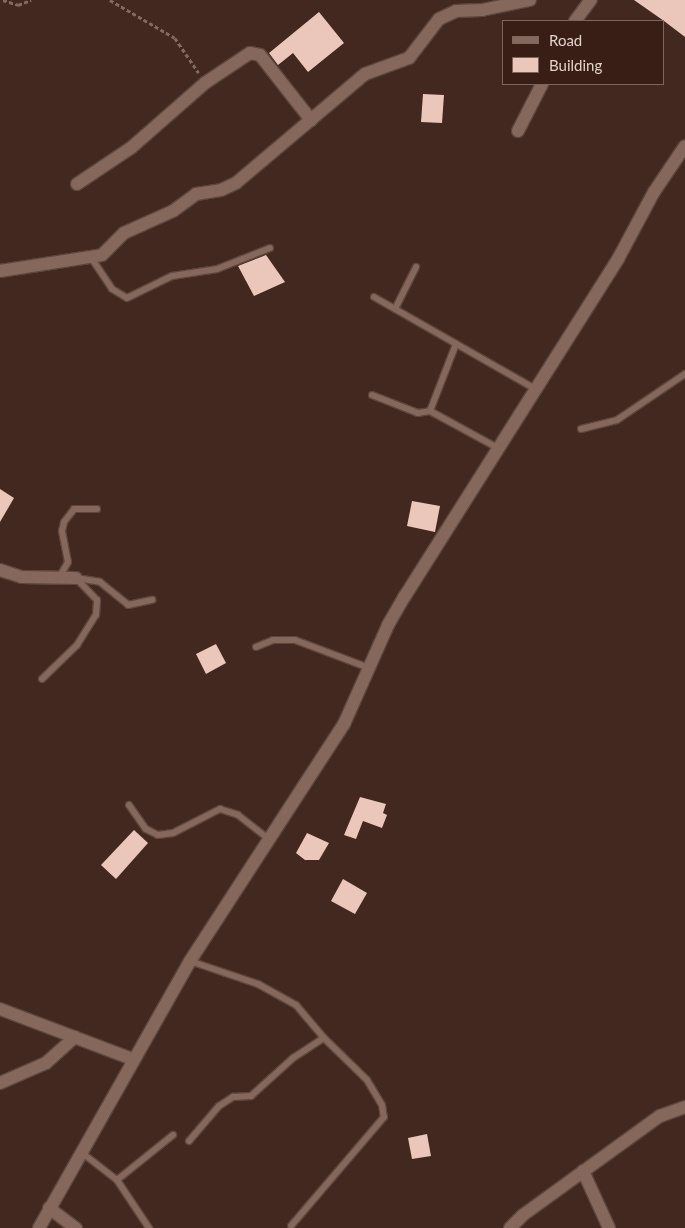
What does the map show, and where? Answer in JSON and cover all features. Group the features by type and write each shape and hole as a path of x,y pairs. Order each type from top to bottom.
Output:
{"street":[{"path":"0,271 92,259 102,255 124,233 173,211 196,194 221,190 236,183 365,74 409,58 432,25 447,14 530,0"},
{"path":"576,20 591,0"},
{"path":"77,184 132,147 204,83 237,58 255,52 310,120"},
{"path":"518,131 541,85"},
{"path":"40,1228 49,1208 132,1059 190,961 344,724 388,625 405,596 618,259 654,192 685,146"},
{"path":"0,570 22,577 60,576 76,578"},
{"path":"0,1009 132,1059"},
{"path":"0,1083 46,1062 75,1037"},
{"path":"510,1228 660,1116 685,1107"},
{"path":"584,1171 608,1228"},
{"path":"49,1208 76,1228"}],"lane":[{"path":"92,259 112,289 127,298 172,276 216,269 270,248"},
{"path":"395,308 416,267"},
{"path":"374,297 535,389"},
{"path":"430,411 456,344"},
{"path":"581,429 617,420 685,374"},
{"path":"372,396 418,413 430,411 498,448"},
{"path":"60,576 68,562 62,531 64,522 74,509 97,509"},
{"path":"76,578 100,582 128,605 152,600"},
{"path":"42,678 77,645 96,615 97,600 76,578"},
{"path":"256,646 273,640 295,640 370,668"},
{"path":"129,805 146,829 158,835 173,833 212,811 220,809 238,815 269,840"},
{"path":"190,961 258,984 282,996 307,1016 324,1038 367,1080 382,1105 384,1117 291,1226"},
{"path":"189,1141 219,1106 232,1098 251,1096 293,1058 324,1038"},
{"path":"117,1180 173,1135"},
{"path":"81,1152 117,1180 149,1228"}],"path":[{"path":"3,0 18,5 31,0"},
{"path":"110,0 175,38 188,52 204,83"}],"building":[{"path":"634,0 685,0 685,37"},
{"path":"319,12 344,43 308,72 293,53 278,65 269,53"},
{"path":"423,94 444,95 442,123 421,122"},
{"path":"266,255 285,282 254,296 238,266"},
{"path":"0,489 14,498 0,522"},
{"path":"412,501 440,506 435,532 407,526"},
{"path":"216,644 226,663 206,674 196,654"},
{"path":"360,797 386,804 383,813 387,815 382,828 363,821 356,839 344,835"},
{"path":"134,830 148,843 116,879 101,865"},
{"path":"307,833 329,843 319,860 305,860 296,853"},
{"path":"343,879 367,893 355,914 331,901"},
{"path":"427,1134 431,1156 412,1159 408,1138"}]}
